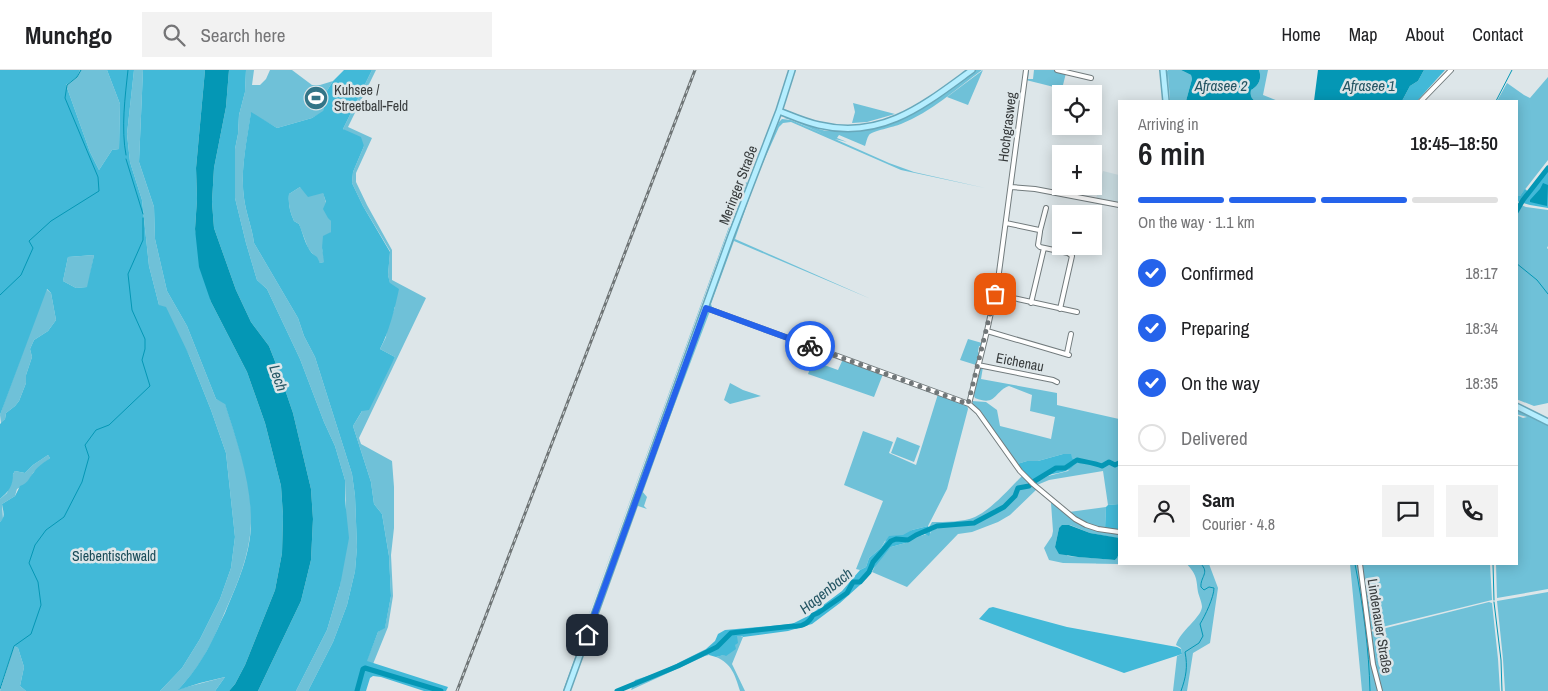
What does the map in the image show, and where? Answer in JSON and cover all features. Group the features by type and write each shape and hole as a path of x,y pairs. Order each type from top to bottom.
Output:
{"main road":[{"name":"Meringer Straße","path":"567,691 756,169 779,111 792,70"},
{"path":"779,111 810,123 833,128 847,129 874,126 912,112 972,70"},
{"path":"1163,70 1166,100"},
{"path":"773,126 782,118 790,115"},
{"path":"1518,407 1548,422"}],"street":[{"name":"Hochgrasweg","path":"968,404 995,294 1026,70"},
{"path":"1057,70 1091,78"},
{"path":"1422,100 1451,70"},
{"path":"1011,187 1035,189 1118,205"},
{"path":"1046,208 1038,244 1040,247 1070,254 1072,257 1060,309"},
{"path":"1006,223 1040,231"},
{"path":"1031,303 1044,248"},
{"path":"995,294 1077,312"},
{"path":"706,308 968,404 978,412 1020,471 1033,484 1075,519 1098,529 1118,532"},
{"path":"987,330 1068,354 1071,334"},
{"name":"Eichenau","path":"978,365 1057,382"},
{"name":"Lindenauer Straße","path":"1360,565 1373,664 1380,691"}],"shaded area":[{"path":"80,70 107,70 120,104 119,149 112,150 99,170 90,152 66,85 77,77"},
{"path":"134,70 143,70 139,162 154,207 155,239 167,291 187,326 216,399 225,403 243,462 249,492 251,508 250,535 238,581 207,651 179,689 225,677 215,691 160,691 182,668 200,639 220,599 231,568 235,537 226,453 189,355 159,305 149,266 142,200 130,162 127,134"},
{"path":"246,70 254,70 252,85 260,85 266,79 270,70 292,70 312,85 333,81 325,94 323,112 312,118 277,128 251,113 244,155 243,177 245,204 254,243 298,318 304,336 315,357 352,474 355,496 357,547 355,571 347,605 333,642 308,691 296,691 327,630 340,586 346,518 345,480 335,446 300,359 267,289 257,280 235,198 235,149 239,115 245,92"},
{"path":"372,70 376,70 348,127 372,138 356,173 356,182 392,250 392,280 426,298 359,438 361,444 392,461 394,487 394,528 391,555 393,596 388,627 373,664 366,662 378,632 385,627 391,596 389,556 382,514 374,504 371,482 353,426 395,357 380,349 386,337 387,328 395,307 388,275 390,251 363,206 352,183 353,172 364,146 343,129"},
{"path":"975,70 982,70 923,113 901,124 871,134 868,136 865,146 839,135 837,138 847,142 835,139 914,172 985,188 901,170 791,122 783,123 779,127 757,176 735,239 871,299 734,241 711,304 712,307 732,315 710,307 709,304 758,171 782,119 791,120 826,135 792,120 784,118 796,119 825,131 860,130 884,126 898,121 925,106"},
{"path":"983,70 968,105 947,97"},
{"path":"1034,70 1054,70 1066,73 1063,85 1052,86 1026,80 1027,71 1029,71 1028,79 1033,79"},
{"path":"1165,70 1181,70 1191,75 1192,79 1186,100 1170,100 1168,73 1169,100 1167,100"},
{"path":"1259,70 1268,70 1263,95 1276,100 1254,100 1252,98 1251,90 1258,84"},
{"path":"1548,77 1548,160 1520,196 1518,196 1518,100 1498,100 1507,83 1530,98"},
{"path":"853,103 895,114 867,122 852,123 855,112"},
{"path":"1103,171 1118,175 1118,204 1096,199 1097,195 1102,195"},
{"path":"747,183 561,691 734,213"},
{"path":"748,184 565,691 563,691 730,228"},
{"path":"300,187 323,192 331,221 331,232 322,248 325,262 320,263 308,248 299,224 294,221 291,214 289,194"},
{"path":"1518,204 1526,207 1548,210 1548,403 1534,406 1518,400"},
{"path":"94,255 88,287 76,288 63,281 68,257"},
{"path":"46,289 51,293 56,320 48,331 34,340 30,349 32,357 26,375 26,383 19,401 6,413 5,419 1,424 0,415"},
{"path":"708,310 710,311 642,491 647,497 644,506 647,509 638,506 637,500"},
{"path":"968,339 982,343 981,347 979,346 976,365 960,360"},
{"path":"843,359 883,374 874,397 808,374 813,361 838,370"},
{"path":"983,367 981,379 1057,393 1057,405 1118,419 1118,462 1113,464 1109,461 1102,465 1096,462 1076,460 1063,454 1038,461 1027,461 1017,464 973,405 972,401 986,402 997,410 1000,426 1051,439 1055,417 1030,411 1032,395 1009,386 987,401 975,398 973,394 979,368"},
{"path":"730,383 761,396 730,404 724,400"},
{"path":"938,394 967,404 968,409 947,489 928,526 885,541 881,548 869,558 866,567 860,570 856,569 883,501 844,485 863,431 893,442 889,453 916,465"},
{"path":"1518,410 1529,416 1531,413 1548,423 1548,589 1497,598 1496,565 1518,565 1518,416 1527,417 1518,415"},
{"path":"897,437 920,446 914,462 891,453"},
{"path":"48,455 50,458 33,473 26,484 17,489 15,496 2,504 3,519 0,522 0,499 7,493 15,471 25,473"},
{"path":"1075,462 1097,464 1103,467 1109,464 1112,466 1118,465 1118,504 1108,505 1103,471 1049,480 1037,485 1034,483 1048,476 1068,471"},
{"path":"1022,476 1037,489 1010,515 998,522 972,532 958,534 907,587 872,572 876,564 891,547 931,533 935,529 970,524 995,513 997,511 995,509 972,521 929,527 932,522 960,521 975,517 994,504"},
{"path":"1051,503 1083,525 1098,530 1118,533 1118,538 1116,538 1090,533 1070,525 1059,528 1055,547 1068,556 1115,560 1118,556 1118,564 1063,563 1049,560 1044,548 1053,531"},
{"path":"1106,507 1105,529 1086,524 1069,512"},
{"path":"1188,565 1209,565 1218,588 1210,643 1193,653 1187,691 1173,691 1177,656 1182,654 1181,648 1176,645 1198,616 1202,607 1193,571"},
{"path":"1350,565 1359,565 1368,644 1379,691 1362,691"},
{"path":"1361,565 1490,565 1492,600 1370,630"},
{"path":"1548,592 1548,691 1505,691 1497,601"},
{"path":"1489,602 1492,603 1500,691 1381,691 1374,664 1370,632"},
{"path":"737,636 743,637 732,664 745,691 740,691 729,667 716,657 727,654 734,649"},
{"path":"14,646 18,648 24,667 20,686 26,691 0,691"},
{"path":"706,649 709,655 631,690 635,680 660,672"}],"green space":[{"name":"Siebentischwald","path":"0,70 80,70 77,77 66,85 90,152 99,170 112,150 119,149 120,104 107,70 134,70 127,134 130,162 142,200 149,266 159,305 166,307 189,355 226,453 235,537 231,568 220,599 200,639 182,668 160,691 26,691 20,686 24,667 18,648 14,646 0,689 0,522 4,516 2,504 15,496 20,486 25,483 37,468 50,458 48,455 25,473 15,471 10,488 0,499 0,424 5,419 6,413 19,401 26,383 26,375 32,357 30,349 34,340 48,331 56,320 51,293 47,289 0,415","holes":["94,255 87,287 76,288 63,281 68,257"]},
{"path":"143,70 205,70 196,168 197,199 195,229 211,302 247,372 265,423 281,486 283,516 282,553 275,590 245,665 229,691 215,691 225,677 178,690 206,652 225,613 246,557 251,522 246,477 225,404 216,399 187,326 167,291 155,239 154,207 139,162"},
{"path":"229,70 246,70 245,92 239,115 235,149 235,198 246,243 257,280 267,289 300,359 335,446 345,480 349,538 340,586 327,630 296,691 258,691 301,601 311,560 313,519 311,489 293,413 269,346 251,322 236,290 214,228 212,202 214,168 226,107"},
{"path":"344,70 372,70 343,129 361,137 364,146 353,172 352,183 390,252 388,275 390,283 399,289 389,328 380,349 395,357 369,410 362,411 353,426 371,482 374,504 382,514 389,556 391,596 385,628 378,632 367,661 448,687 446,691 424,691 373,676 370,678 366,691 308,691 333,642 347,605 355,571 357,547 355,496 352,474 315,357 304,336 298,318 254,243 245,204 243,177 244,155 251,112 277,128 312,118 323,111 325,94 333,81","holes":["300,187 308,197 323,193 326,202 323,209 331,221 331,232 323,236 324,262 320,263 317,257 310,251 299,224 294,221 291,214 289,194"]},
{"path":"1424,70 1445,70 1418,100 1403,100 1410,86 1418,81"},
{"path":"1548,169 1548,208 1518,202 1518,196 1525,189 1530,193"},
{"path":"1063,454 1071,454 1072,458 1076,460 1069,470 1047,476 1034,483 1017,464 1027,461 1038,461"},
{"path":"1118,504 1118,531 1105,529 1106,507"},
{"path":"928,526 931,531 929,536 925,534 909,542 891,547 860,585 812,624 788,631 743,637 737,636 738,643 735,645 736,649 726,656 716,657 709,655 706,649 715,641 718,634 725,630 792,624 810,615 842,591 860,570 866,567 869,558 881,548 889,536 903,535 912,530"},
{"path":"993,607 1067,627 1177,647 1181,649 1182,654 1124,673 979,619 989,608"}],"water":[{"name":"Lech","path":"205,70 229,70 226,107 214,168 212,202 214,228 236,290 251,322 269,346 278,369 293,413 311,489 313,519 311,560 301,601 258,691 229,691 245,665 275,590 282,553 283,516 281,486 265,423 247,372 211,302 199,267 195,229 197,199 196,168"},
{"name":"Afrasee 2","path":"1181,70 1259,70 1260,76 1259,82 1251,90 1254,100 1186,100 1192,79 1191,75"},
{"name":"Afrasee 1","path":"1318,70 1424,70 1418,81 1410,86 1403,100 1314,100"},
{"path":"1543,183 1548,185 1547,206 1530,202"},
{"path":"1062,525 1069,525 1090,533 1118,538 1118,556 1115,560 1059,554 1055,547 1059,528"}],"waterway":[{"path":"0,295 21,275 33,248 29,241 51,221 99,191 98,177 65,98 67,85 77,77 81,70"},
{"path":"126,155 124,124 128,70"},
{"path":"1497,100 1512,70"},
{"path":"126,159 143,214"},
{"path":"1518,209 1548,168"},
{"path":"0,689 14,646 31,634 41,605 38,582 29,563 35,545 46,530 64,517 82,482 89,457 85,445 96,430 109,425 150,386 142,360 145,339 132,310 128,274 143,240 143,218"},
{"path":"1518,265 1537,280 1548,294"},
{"name":"Hagenbach","path":"1033,482 1056,468 1065,468 1077,460 1102,466 1109,462 1115,465 1118,464"},
{"name":"Hagenbach","path":"617,691 678,666 717,647 731,633 805,624 813,615 847,593 853,582 860,582 869,572 873,562 891,541 896,539 908,540 937,526 974,523 1004,507 1015,496 1018,488 1031,484"},
{"path":"1181,691 1186,672 1185,652 1199,643 1203,636 1200,624 1214,592 1214,588 1209,587 1204,590 1201,587 1205,573 1202,565"},
{"path":"1355,565 1365,627 1370,691"},
{"path":"1493,565 1494,600"},
{"path":"1494,602 1501,660 1502,691"},
{"name":"Hagenbach","path":"357,691 363,669 365,668 441,691"}],"railway":[{"path":"457,691 695,70"}],"way so far":[{"path":"810,346 968,404 971,399 995,294"}],"place":[{"name":"Kuhsee / Streetball-Feld","path":"316,98"}],"route":[{"path":"587,635 706,308 810,346"}]}
